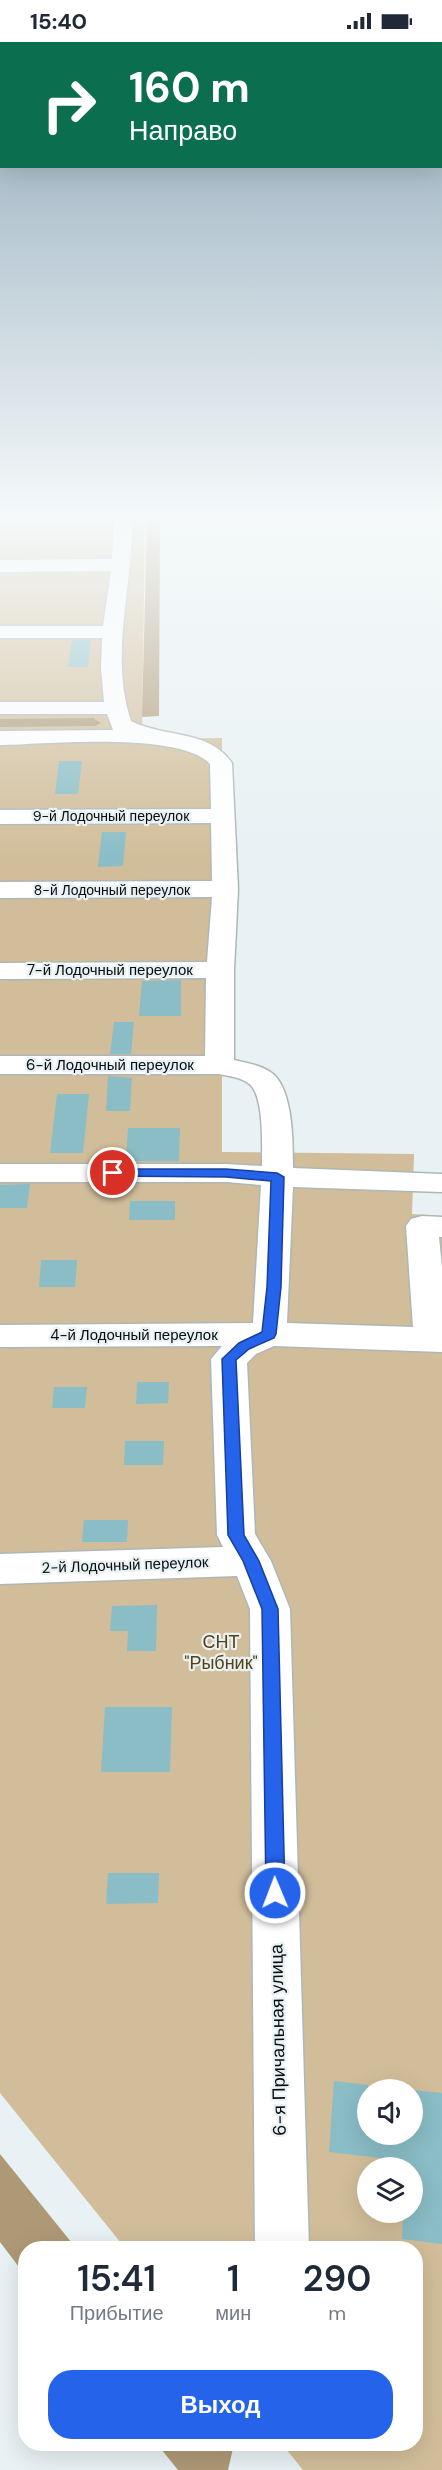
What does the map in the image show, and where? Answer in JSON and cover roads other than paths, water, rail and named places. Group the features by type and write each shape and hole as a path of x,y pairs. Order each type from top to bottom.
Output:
{"street":[{"path":"114,633 111,684 117,717"},
{"path":"0,708 117,717 153,736"},
{"path":"0,738 153,736 199,746 214,753 221,763 225,889 220,970 219,1065"},
{"name":"9-й Лодочный переулок","path":"0,817 223,816"},
{"name":"8-й Лодочный переулок","path":"0,890 225,889"},
{"name":"7-й Лодочный переулок","path":"0,971 220,970"},
{"name":"6-й Лодочный переулок","path":"0,1065 219,1065 244,1071 265,1083 273,1101 277,1177"},
{"path":"0,1173 226,1173 442,1183"},
{"path":"269,1334 274,1287 277,1177"},
{"path":"432,1226 437,1339"},
{"name":"4-й Лодочный переулок","path":"0,1336 269,1334 437,1339"},
{"name":"6-я Причальная улица","path":"269,1334 244,1346 229,1359 236,1535 251,1561 270,1609 282,2241"},
{"name":"2-й Лодочный переулок","path":"0,1569 251,1561"}],"park label":[{"name":"СНТ \"Рыбник\"","path":"221,1652"}]}
